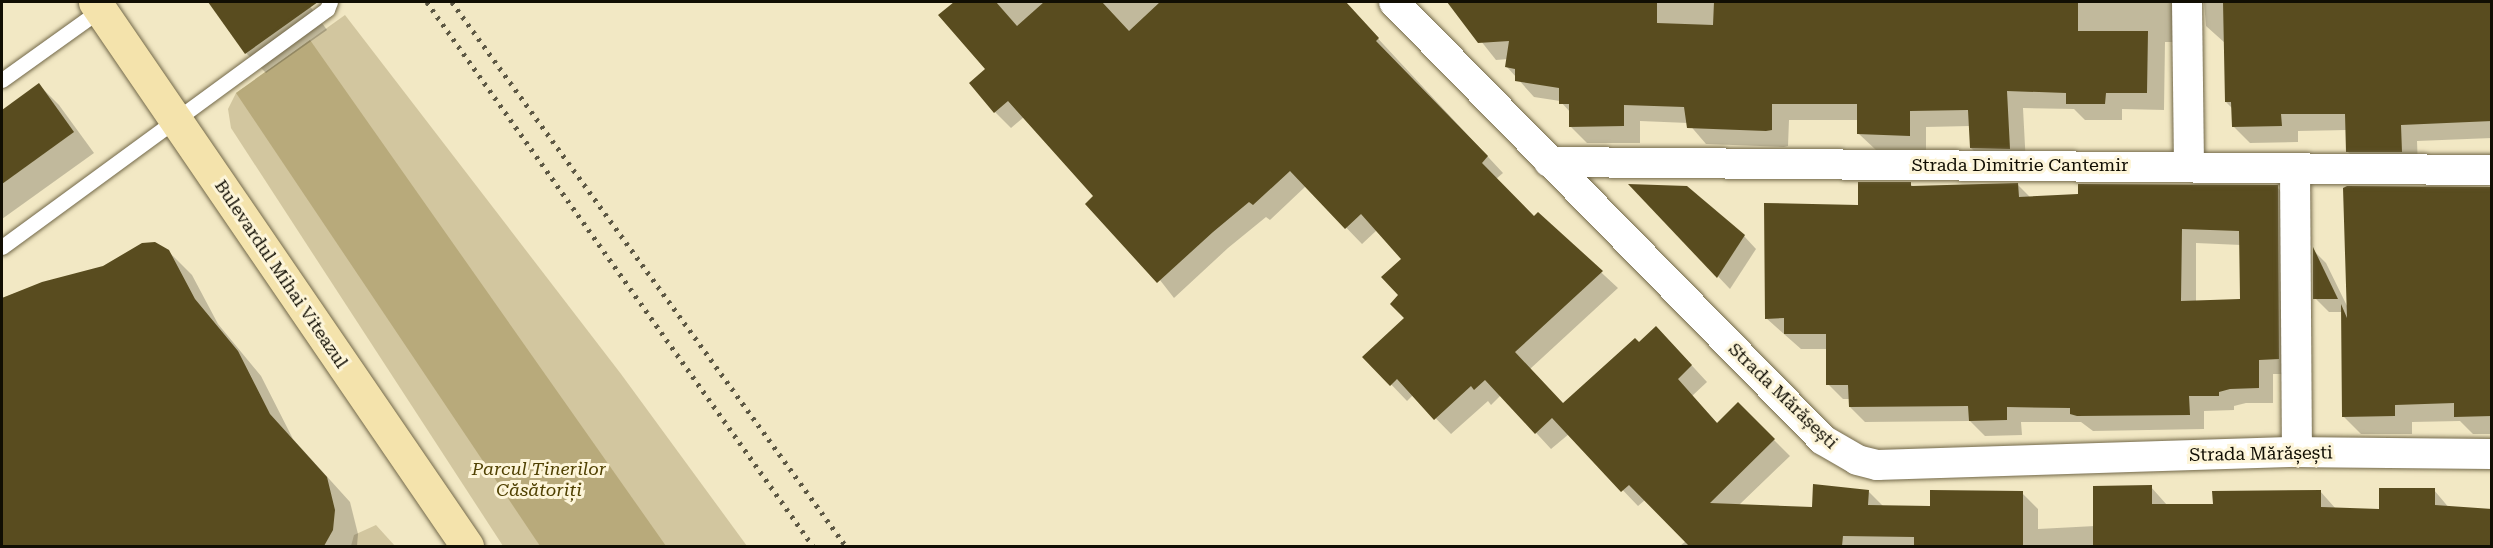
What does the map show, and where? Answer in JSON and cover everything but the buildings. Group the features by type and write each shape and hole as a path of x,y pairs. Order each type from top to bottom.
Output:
{"main road":[{"name":"Bulevardul Mihai Viteazul","path":"98,5 467,546"}],"street":[{"name":"Strada Mărășești","path":"1394,2 1823,440 1857,460 1877,465 2297,452 2492,454"},
{"path":"2187,2 2189,166"},
{"name":"Strada Dimitrie Cantemir","path":"1549,162 2492,170"},
{"path":"2295,169 2297,452"}],"lane":[{"path":"2,247 175,118 327,9 330,2"},
{"path":"2,80 98,5"}],"green space":[{"name":"Parcul Tinerilor Căsătoriți","path":"345,15 621,374 747,546 503,546 231,128 228,109 236,93"},
{"name":"Parcul Tinerilor Căsătoriți","path":"310,40 666,546 540,546 236,93"},
{"path":"376,525 395,546 351,546 354,535"}],"railway":[{"path":"427,2 813,546"},
{"path":"452,2 846,546"}]}
